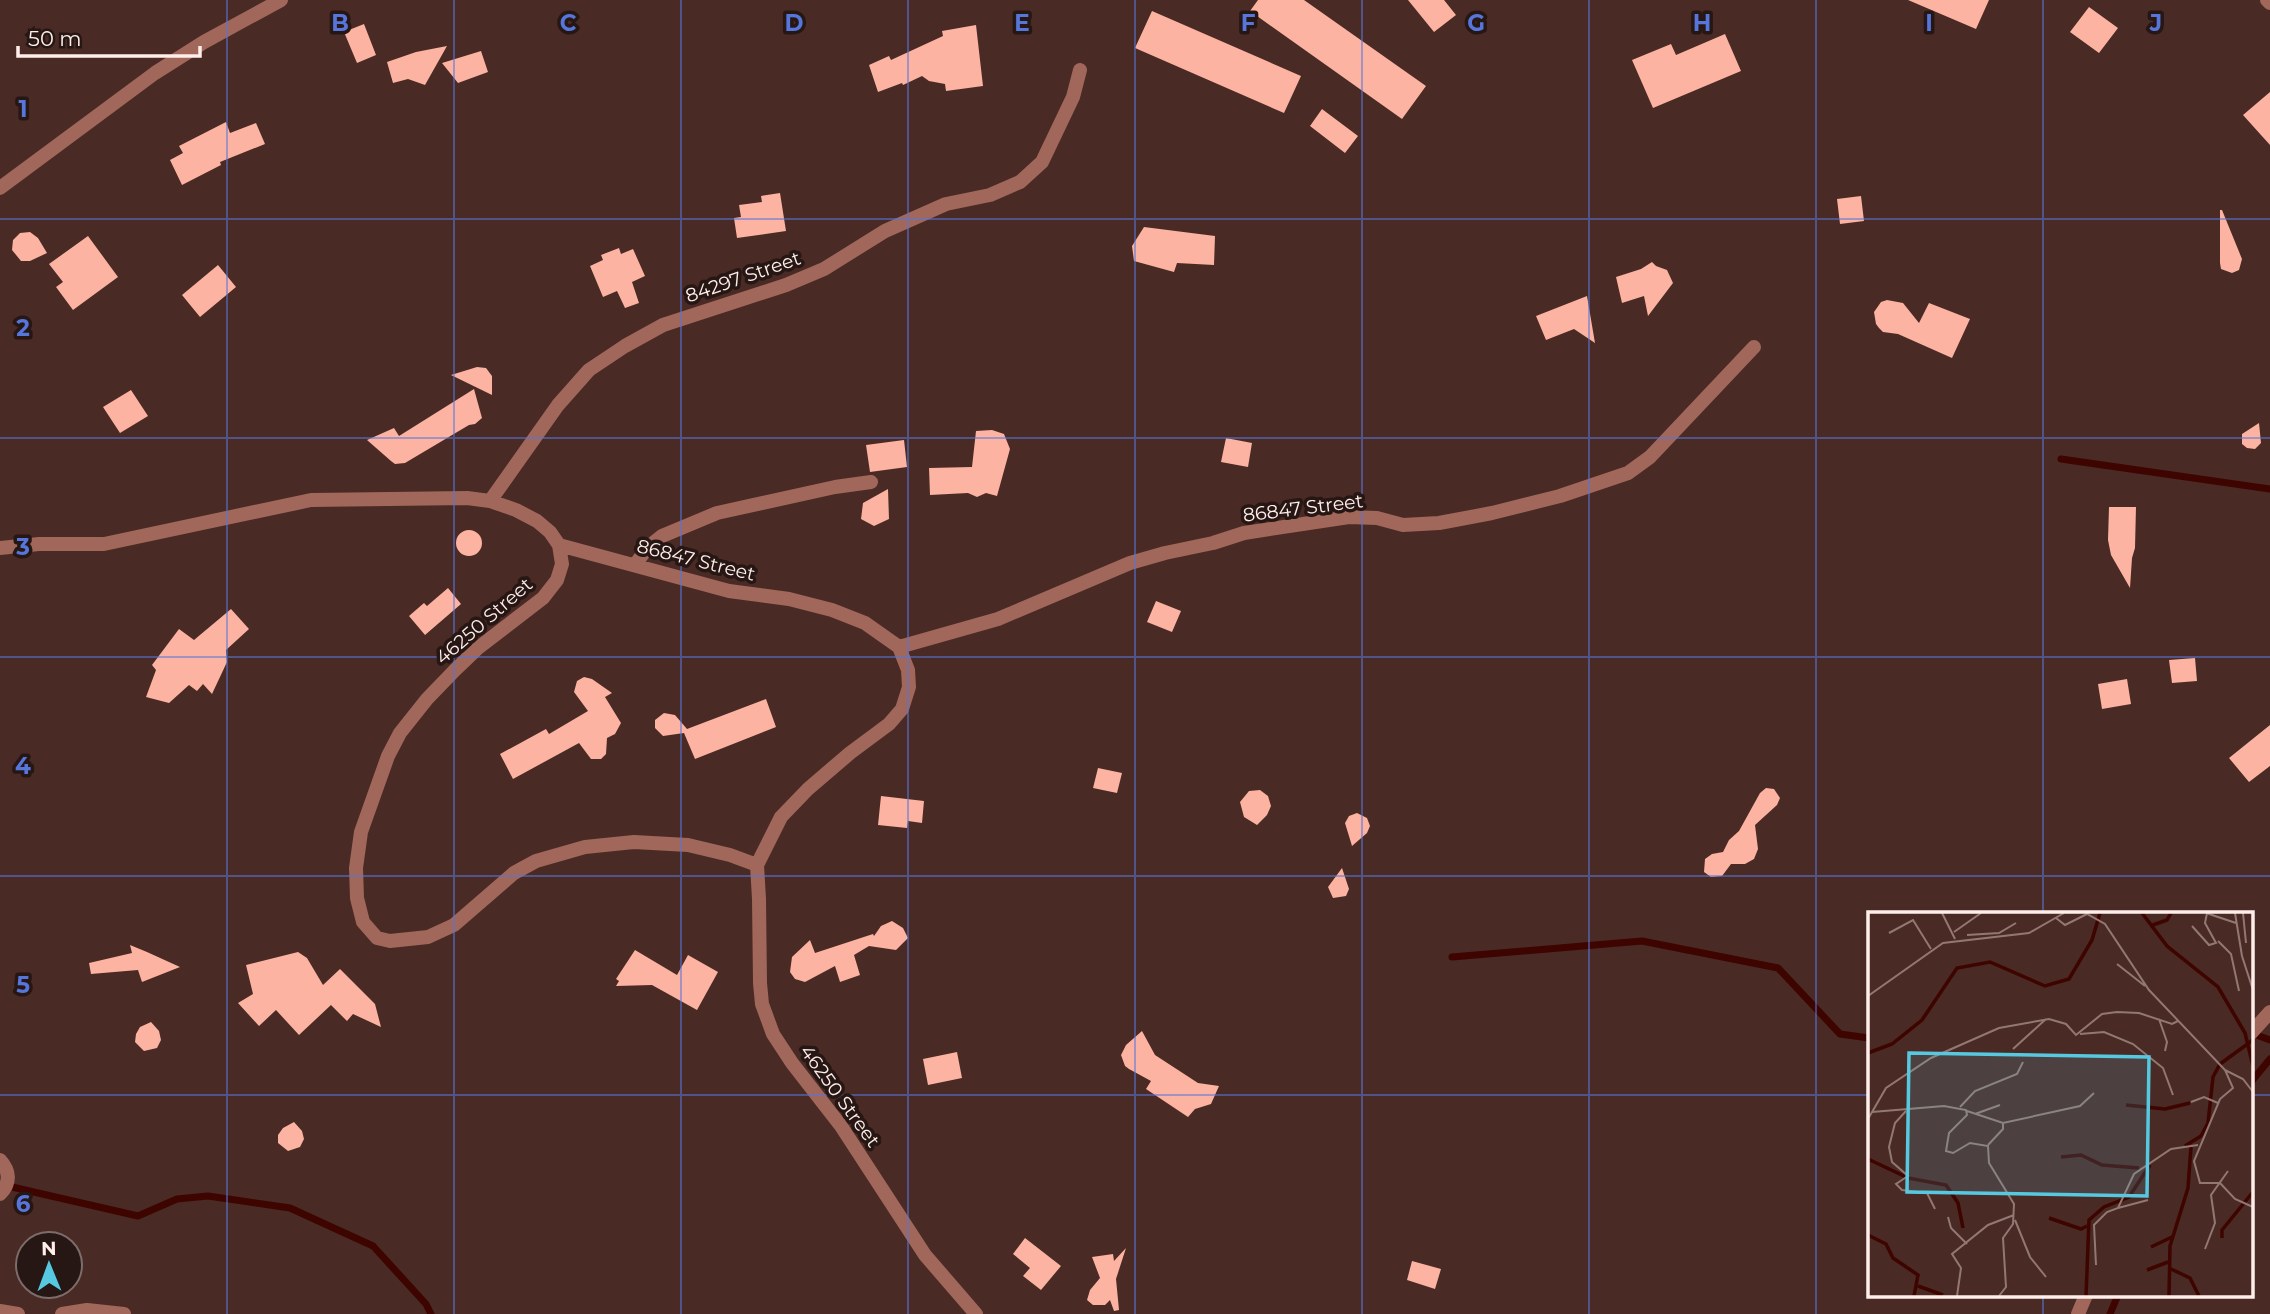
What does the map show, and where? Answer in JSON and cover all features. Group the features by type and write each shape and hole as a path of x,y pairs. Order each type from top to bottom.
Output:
{"street":[{"path":"0,188 155,74 204,42 281,0"},
{"name":"84297 Street","path":"489,500 558,405 589,370 625,346 663,325 786,285 824,269 885,231 946,204 990,195 1020,182 1042,162 1073,97 1080,70"},
{"name":"86847 Street","path":"559,545 729,591 789,599 832,610 865,623 899,647 998,619 1130,563 1244,533 1349,517 1377,518 1403,525 1439,523 1560,496 1628,473 1650,457 1754,347"},
{"path":"635,565 647,548 662,536 717,513 835,487 871,482"},
{"path":"0,548 39,544 104,544 148,537 311,500 453,498 489,500 537,521 550,532 559,545"},
{"name":"46250 Street","path":"559,545 562,564 557,580 543,598 478,648 455,670 400,733 388,756 361,832 356,868 357,898 363,922 377,938 390,941 428,937 454,925 514,873 536,861 585,847 634,842 688,845 757,865 760,984 762,1004 773,1034 841,1126 925,1255 976,1314"},
{"path":"757,865 781,817 819,780 890,724 902,709 909,687 908,670 899,647"},
{"path":"2252,1032 2270,1012"},
{"path":"0,1160 8,1171 8,1180 0,1194"},
{"path":"2078,1314 2086,1296"},
{"path":"62,1314 87,1310 124,1314"},
{"path":"0,1311 18,1314"}],"building":[{"path":"1258,0 1304,0 1426,86 1402,119 1250,11"},
{"path":"1408,0 1444,0 1456,15 1434,32"},
{"path":"1908,0 1989,0 1976,29"},
{"path":"2089,7 2118,28 2099,53 2070,32"},
{"path":"1152,11 1301,76 1284,113 1135,48"},
{"path":"364,24 376,55 357,63 344,32"},
{"path":"976,25 983,86 946,91 945,84 929,81 922,76 878,92 869,65 889,56 891,60 943,36 942,31"},
{"path":"1725,34 1741,71 1653,108 1632,60 1671,44 1676,55"},
{"path":"447,46 425,85 408,79 393,83 387,62 416,52"},
{"path":"481,51 488,72 458,83 442,63"},
{"path":"2270,92 2270,145 2243,115"},
{"path":"1322,109 1358,136 1345,153 1310,126"},
{"path":"226,122 230,133 256,123 265,144 220,162 221,165 182,185 170,160 183,153 179,146"},
{"path":"780,193 786,231 737,238 734,218 741,217 739,205 762,202 761,196"},
{"path":"1861,196 1864,221 1840,224 1837,199"},
{"path":"2220,210 2242,259 2239,270 2232,273 2221,269"},
{"path":"1144,227 1215,236 1214,265 1177,263 1174,272 1134,261 1132,246"},
{"path":"30,232 38,238 47,253 30,261 21,261 12,250 13,240 20,233"},
{"path":"88,236 118,277 73,310 56,287 63,282 49,264"},
{"path":"619,248 621,254 633,249 645,276 632,282 639,303 625,308 617,291 603,297 590,266 603,260 601,255"},
{"path":"1652,262 1667,270 1673,283 1648,316 1644,296 1622,303 1616,277 1641,269"},
{"path":"218,265 236,287 200,317 182,295"},
{"path":"1587,296 1595,343 1574,329 1546,340 1536,316"},
{"path":"1887,300 1903,303 1919,323 1929,303 1970,319 1952,358 1898,334 1883,332 1876,324 1874,312 1881,302"},
{"path":"477,367 486,368 492,376 492,395 451,375"},
{"path":"474,389 482,418 405,463 395,464 367,440 394,428 399,436"},
{"path":"131,390 148,416 120,433 103,407"},
{"path":"2259,423 2261,443 2255,449 2247,448 2242,444 2242,434"},
{"path":"992,430 1004,434 1010,449 997,496 986,493 977,497 968,493 930,495 929,468 972,467 976,431"},
{"path":"1226,438 1252,443 1248,467 1221,462"},
{"path":"904,440 907,467 870,472 866,445"},
{"path":"888,489 889,519 874,526 861,519 863,503"},
{"path":"2109,507 2136,507 2130,588 2111,555 2108,540"},
{"path":"469,530 478,534 482,543 478,552 469,556 460,552 456,543 460,534"},
{"path":"448,588 461,604 425,635 409,616 424,603 427,606"},
{"path":"1156,601 1181,611 1172,632 1147,622"},
{"path":"231,609 249,629 226,650 227,662 212,694 203,684 197,691 189,685 169,703 146,697 156,670 152,665 179,629 194,640"},
{"path":"2195,658 2197,681 2172,683 2169,660"},
{"path":"584,677 592,679 612,693 605,697 621,723 615,734 607,738 606,754 601,759 591,759 579,743 513,779 500,754 546,729 549,734 588,711 574,692 577,681"},
{"path":"2127,679 2131,704 2102,709 2098,684"},
{"path":"766,699 776,727 695,759 684,733 663,736 655,728 655,720 664,713 675,715 687,729"},
{"path":"2270,725 2270,766 2249,782 2229,758"},
{"path":"1098,768 1122,773 1117,793 1093,788"},
{"path":"1766,788 1774,789 1780,798 1777,805 1755,825 1758,849 1754,859 1745,864 1731,864 1722,876 1711,877 1704,872 1705,859 1712,854 1723,852 1729,840 1739,831 1760,793"},
{"path":"1260,790 1268,796 1271,806 1267,815 1257,825 1244,817 1240,802 1249,791"},
{"path":"881,796 924,801 922,823 908,821 907,828 878,825"},
{"path":"1357,813 1367,818 1370,826 1367,833 1352,846 1345,823 1349,816"},
{"path":"1342,868 1349,889 1346,896 1333,898 1328,887"},
{"path":"892,921 903,928 908,938 896,950 869,946 854,955 860,975 840,982 835,966 805,982 795,979 790,972 792,957 810,940 815,953 873,934 874,936 881,926"},
{"path":"130,945 180,967 142,982 138,970 91,974 89,963 132,953"},
{"path":"635,950 677,975 688,955 718,972 697,1010 652,985 616,986 619,981 616,979"},
{"path":"298,952 307,958 323,985 340,969 375,1004 381,1027 353,1014 347,1021 331,1005 299,1035 276,1010 259,1026 238,1003 253,994 246,965"},
{"path":"151,1022 159,1031 161,1040 157,1048 144,1051 135,1042 136,1034 140,1027"},
{"path":"1142,1031 1155,1055 1198,1083 1219,1086 1211,1104 1195,1109 1188,1117 1146,1089 1151,1081 1125,1066 1121,1055 1126,1045"},
{"path":"957,1052 962,1078 928,1085 923,1059"},
{"path":"294,1122 302,1131 304,1139 300,1147 288,1151 278,1143 278,1135 283,1128"},
{"path":"1025,1238 1061,1266 1041,1290 1023,1276 1030,1268 1013,1254"},
{"path":"1126,1248 1116,1279 1119,1310 1114,1311 1110,1300 1105,1305 1093,1305 1087,1300 1090,1290 1100,1278 1092,1257 1113,1254 1114,1261"},
{"path":"1412,1261 1441,1269 1435,1289 1407,1280"}],"waterway":[{"path":"2061,459 2270,489"},
{"path":"1452,957 1642,941 1778,968 1840,1034 1868,1038"},
{"path":"2252,1033 2270,1040"},
{"path":"2252,1081 2270,1059"},
{"path":"12,1187 138,1216 177,1199 208,1196 290,1208 373,1246 426,1304 431,1314"},
{"path":"2110,1314 2118,1296"}]}
